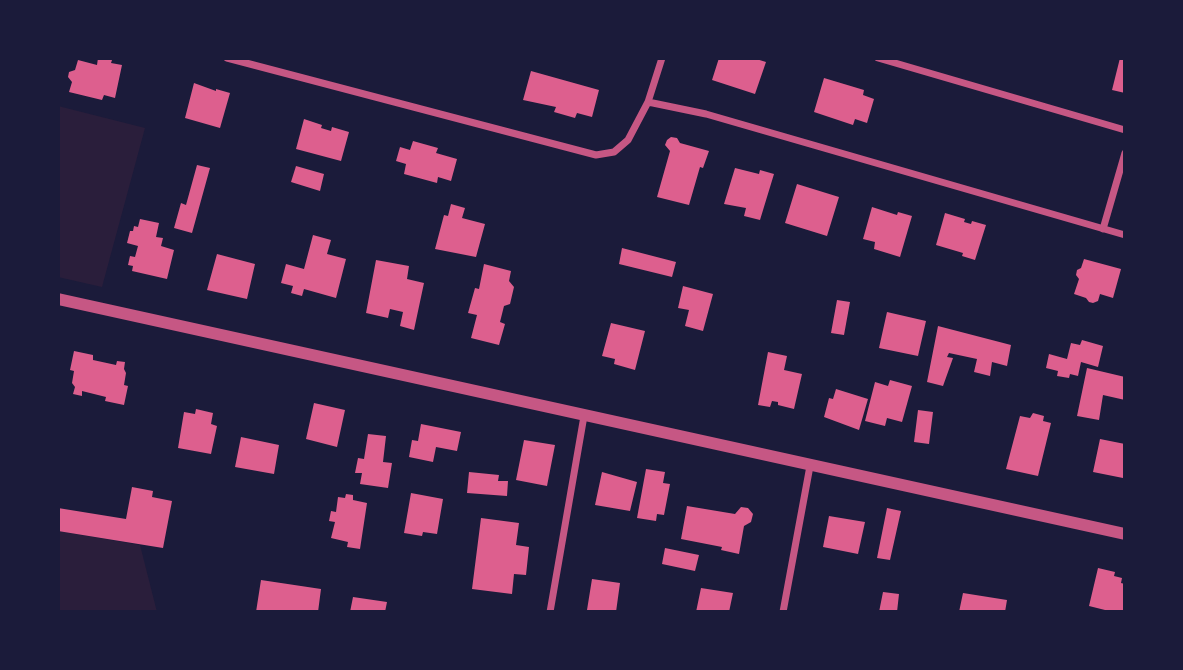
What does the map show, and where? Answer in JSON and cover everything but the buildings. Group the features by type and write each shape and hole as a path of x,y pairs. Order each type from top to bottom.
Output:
{"street":[{"path":"227,58 596,155 614,152 628,140 648,102 662,58"},
{"path":"878,58 1125,130"},
{"path":"648,102 706,114 1125,235"},
{"path":"1103,229 1125,153"},
{"path":"58,299 1125,534"},
{"path":"550,612 584,416"},
{"path":"783,612 810,466"}],"shaded area":[{"path":"58,106 145,128 102,287 58,277"},
{"path":"58,531 140,545 157,612 58,612"}]}
